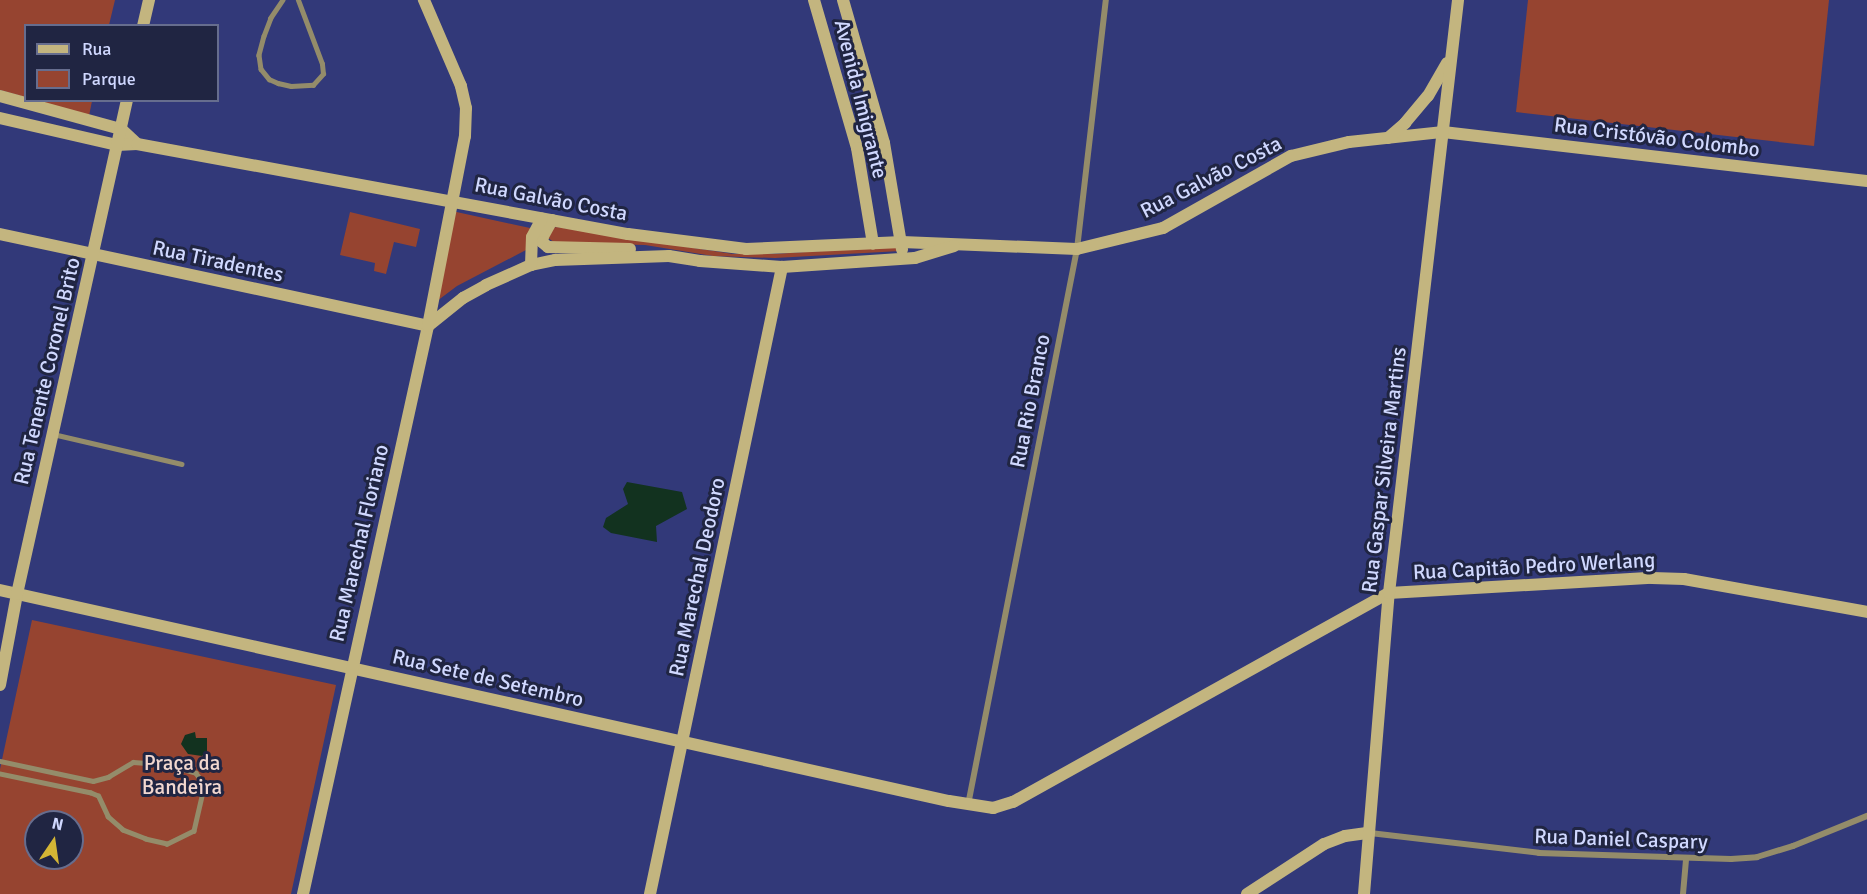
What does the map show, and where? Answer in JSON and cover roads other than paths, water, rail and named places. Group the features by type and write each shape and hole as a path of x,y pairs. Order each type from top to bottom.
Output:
{"street":[{"path":"143,24 149,0"},
{"name":"Rua Marechal Floriano","path":"303,894 428,326 450,200 465,136 466,108 461,86 424,0"},
{"name":"Avenida Imigrante","path":"814,0 857,148 873,244"},
{"name":"Avenida Imigrante","path":"843,0 884,143 902,242"},
{"name":"Rua Rio Branco","path":"968,805 1077,249 1106,0"},
{"name":"Rua Gaspar Silveira Martins","path":"1364,894 1367,833 1389,593 1458,0"},
{"name":"Rua Gaspar Silveira Martins","path":"1388,138 1405,123 1428,96 1452,51"},
{"path":"0,96 121,129 137,144"},
{"name":"Rua Tenente Coronel Brito","path":"0,685 17,594 127,102"},
{"name":"Rua Galvão Costa","path":"0,118 117,146 137,144 628,234 746,249 902,242 1077,249 1163,228 1290,156 1349,142 1443,132"},
{"name":"Rua Cristóvão Colombo","path":"1443,132 1867,181"},
{"path":"547,219 543,236 544,245 548,247 642,250 669,256"},
{"path":"531,265 532,237 547,219"},
{"name":"Rua Tiradentes","path":"0,234 428,326"},
{"path":"898,259 902,254 902,242"},
{"name":"Rua Galvão Costa","path":"428,326 463,298 531,265 584,257 669,256 782,267 915,258 961,243"},
{"name":"Rua Marechal Deodoro","path":"650,894 782,267"},
{"name":"Rua Capitão Pedro Werlang","path":"968,805 993,808 1013,802 1389,593 1652,578 1684,579 1867,612"},
{"name":"Rua Sete de Setembro","path":"0,590 968,805"},
{"name":"Rua Daniel Caspary","path":"1367,833 1539,853 1686,858 1757,857 1867,816"},
{"path":"1247,894 1324,844 1345,836 1367,833"},
{"path":"1683,894 1686,858"}],"lane":[{"path":"283,0 271,18 264,36 259,55 261,69 269,79 278,83 291,86 313,85 323,74 322,64 298,0"},
{"path":"53,434 182,464"},
{"path":"0,761 93,781 108,777 133,762 165,764 196,773 202,782 202,792 194,831 167,844 146,840 123,830 108,817 98,796 91,793 0,774"}],"park label":[{"name":"Praça da Bandeira","path":"182,775"}]}
